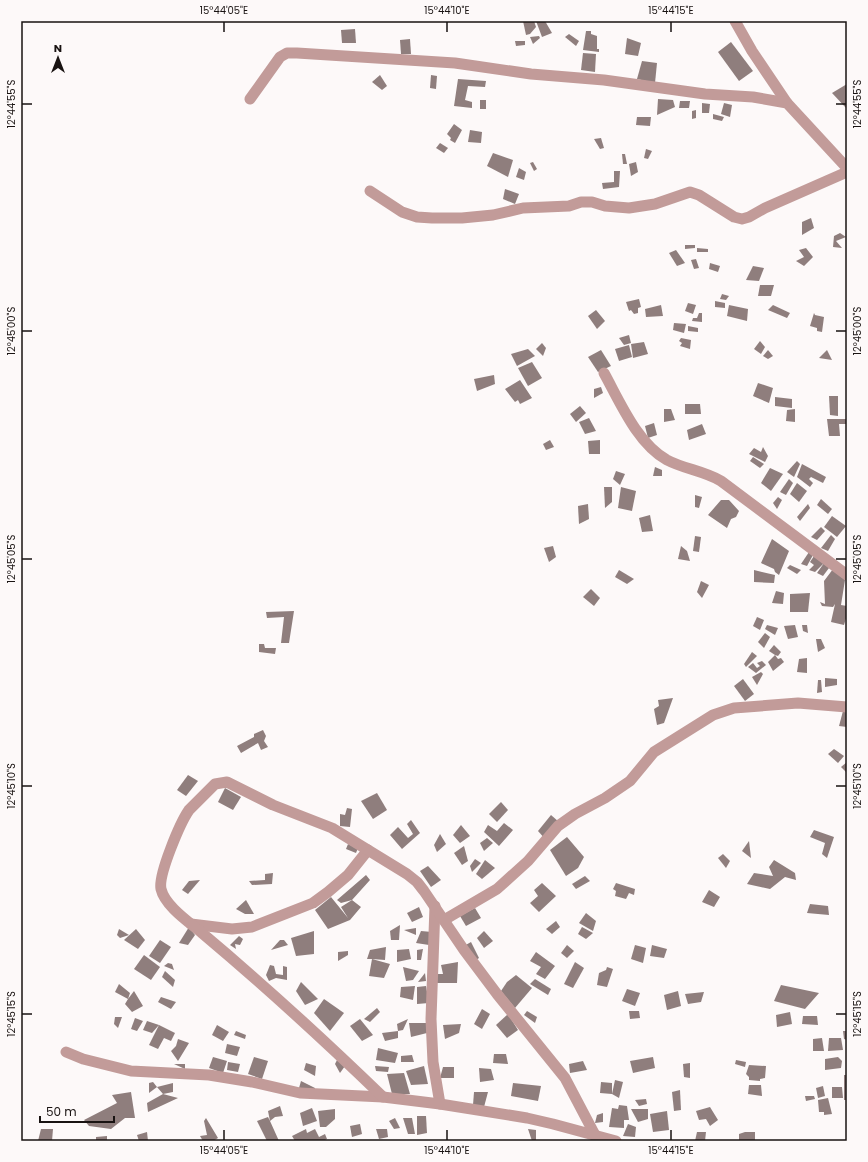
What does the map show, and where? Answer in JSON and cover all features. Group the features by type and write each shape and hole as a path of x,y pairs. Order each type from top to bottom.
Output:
{"street":[{"path":"735,21 752,51 787,103 847,168"},
{"path":"250,99 280,57 287,53 297,52 455,63 531,74 604,80 705,94 753,97 787,103"},
{"path":"370,191 402,212 417,217 432,218 493,215 523,208 569,206 581,202 592,202 605,206 629,208 655,204 690,192 699,195 734,217 742,219 847,172"},
{"path":"604,373 645,442 666,459 680,466 711,475 721,481 847,575"},
{"path":"444,920 497,888 528,861 558,826 630,781 654,752 713,715 734,708 790,703 847,707"},
{"path":"383,1098 324,1040 256,978 176,911 164,897 161,888 161,877 174,840 189,810 215,784 226,782 273,805 332,828 417,882 464,950 497,994 565,1078 595,1135"},
{"path":"191,923 232,929 252,927 313,903 348,875 368,850"},
{"path":"435,906 431,1019 433,1062 440,1104"},
{"path":"66,1052 82,1060 131,1071 209,1075 252,1082 300,1093 383,1098 440,1104 527,1118 615,1141"}],"building":[{"path":"523,21 534,21 536,27 530,34 526,35"},
{"path":"536,21 545,21 552,33 542,37"},
{"path":"355,29 356,43 342,43 341,30"},
{"path":"586,31 591,31 591,34 597,36 597,49 599,49 599,52 583,50"},
{"path":"569,34 579,41 576,46 565,37"},
{"path":"539,36 540,38 533,44 530,37"},
{"path":"627,38 641,43 638,56 625,54"},
{"path":"410,39 411,54 401,54 400,40"},
{"path":"515,41 525,41 525,45 516,46"},
{"path":"731,42 753,71 739,81 718,52"},
{"path":"583,53 596,54 595,72 581,70"},
{"path":"642,61 657,63 655,83 637,79"},
{"path":"380,75 387,86 382,90 372,82"},
{"path":"431,75 437,76 436,89 430,88"},
{"path":"458,79 486,81 485,87 468,86 465,100 472,102 472,108 454,106"},
{"path":"847,84 847,109 832,93"},
{"path":"658,99 673,100 675,107 657,115"},
{"path":"480,100 486,100 486,109 480,109"},
{"path":"680,101 690,101 689,108 679,108"},
{"path":"702,103 710,104 709,113 702,113"},
{"path":"724,103 732,105 730,117 721,114"},
{"path":"696,110 696,118 692,119 692,111"},
{"path":"713,114 724,117 722,121 713,119"},
{"path":"637,117 651,117 650,126 636,125"},
{"path":"454,124 462,130 455,143 450,140 451,138 447,134"},
{"path":"470,130 482,132 481,143 468,142"},
{"path":"601,138 604,148 600,149 594,139"},
{"path":"440,143 448,148 444,153 436,148"},
{"path":"646,149 652,151 648,159 644,158"},
{"path":"493,153 513,160 508,177 487,166"},
{"path":"622,154 625,154 627,164 623,164"},
{"path":"533,162 537,169 534,171 530,163"},
{"path":"636,162 638,172 631,176 629,164"},
{"path":"519,168 526,172 524,180 516,177"},
{"path":"614,171 620,171 619,187 603,189 602,183 614,182"},
{"path":"505,189 519,194 515,204 503,199"},
{"path":"811,218 814,228 802,235 802,222"},
{"path":"840,233 846,237 836,241 842,248 833,247 834,236"},
{"path":"685,245 695,245 695,248 685,249"},
{"path":"697,248 708,249 708,252 697,252"},
{"path":"806,248 813,257 804,266 796,261 804,257 799,250"},
{"path":"676,250 685,263 677,266 669,253"},
{"path":"696,259 699,268 694,269 691,260"},
{"path":"710,263 720,266 718,272 709,269"},
{"path":"753,266 764,268 759,281 746,280"},
{"path":"760,285 774,285 771,296 758,296"},
{"path":"722,294 729,296 726,300 720,299"},
{"path":"639,299 641,307 638,308 638,313 634,314 631,310 629,311 626,302"},
{"path":"715,301 725,303 725,308 715,307"},
{"path":"688,303 696,305 693,314 685,311"},
{"path":"661,305 663,316 646,317 645,309"},
{"path":"729,305 748,309 747,321 727,316"},
{"path":"773,305 790,313 787,318 768,310"},
{"path":"596,310 605,321 597,329 588,316"},
{"path":"699,313 702,313 702,322 692,321 693,318 697,318"},
{"path":"814,313 815,315 824,317 822,332 817,331 817,328 810,326"},
{"path":"674,323 686,324 684,333 673,330"},
{"path":"688,326 698,328 698,332 688,331"},
{"path":"629,335 631,343 624,345 619,338"},
{"path":"681,338 691,340 690,349 680,346 682,343 679,341"},
{"path":"760,341 765,347 761,354 754,349"},
{"path":"644,342 648,354 633,358 631,344"},
{"path":"542,343 546,348 543,356 536,349"},
{"path":"629,345 632,357 619,361 615,349"},
{"path":"528,349 535,356 517,366 511,354"},
{"path":"601,350 611,366 598,372 588,357"},
{"path":"768,350 773,356 768,359 763,356"},
{"path":"827,350 832,360 819,358"},
{"path":"532,362 542,378 528,386 518,368"},
{"path":"494,375 495,384 477,391 474,379"},
{"path":"520,380 532,398 520,404 518,400 515,402 505,389"},
{"path":"758,383 773,388 769,403 753,396"},
{"path":"601,387 603,393 594,398 594,389"},
{"path":"829,396 838,396 838,416 830,415"},
{"path":"775,397 792,399 792,408 775,406"},
{"path":"685,404 700,404 701,414 685,414"},
{"path":"580,406 586,413 576,422 570,414"},
{"path":"664,409 671,409 675,420 664,422"},
{"path":"795,409 795,422 786,421 787,410"},
{"path":"589,418 596,431 585,434 579,422"},
{"path":"827,419 847,419 847,424 839,424 840,436 829,436"},
{"path":"654,423 657,435 648,438 645,426"},
{"path":"702,424 706,434 689,440 687,430"},
{"path":"550,440 554,447 546,450 543,444"},
{"path":"600,440 600,454 589,454 588,441"},
{"path":"763,447 768,456 765,462 749,454 754,448 761,452"},
{"path":"753,457 764,464 760,468 750,461"},
{"path":"797,461 800,464 794,477 787,472"},
{"path":"802,464 826,477 823,483 811,477 809,479 813,483 810,487 797,477"},
{"path":"655,467 662,470 662,476 653,476"},
{"path":"770,468 783,474 771,491 761,483"},
{"path":"616,471 625,474 620,485 613,479"},
{"path":"789,479 793,483 786,495 780,492"},
{"path":"797,483 807,491 799,502 790,494"},
{"path":"604,487 612,487 612,502 605,508"},
{"path":"621,487 636,491 632,511 618,508"},
{"path":"695,495 702,497 699,508 695,507"},
{"path":"778,497 782,500 777,509 773,503"},
{"path":"821,499 832,509 828,514 817,505"},
{"path":"721,500 729,500 739,511 736,517 731,519 727,528 708,515"},
{"path":"588,504 589,519 579,524 578,506"},
{"path":"808,504 810,508 800,521 797,517"},
{"path":"650,515 653,531 642,532 639,518"},
{"path":"832,516 846,526 837,537 824,527"},
{"path":"821,527 825,531 817,540 811,537"},
{"path":"831,535 835,539 828,551 821,548"},
{"path":"695,536 701,537 699,552 693,551"},
{"path":"772,539 789,551 779,575 774,569 761,563"},
{"path":"553,546 556,557 549,562 544,548"},
{"path":"681,546 687,551 690,561 678,559"},
{"path":"809,552 813,555 807,566 801,564"},
{"path":"814,556 824,563 815,572 809,570 814,565 810,562"},
{"path":"824,563 829,568 823,576 817,573"},
{"path":"790,565 801,570 797,574 787,568"},
{"path":"833,569 845,580 841,605 847,606 847,615 844,625 831,622 835,604 833,607 822,606 820,602 825,604 824,581"},
{"path":"619,570 634,579 627,584 615,577"},
{"path":"754,570 775,575 774,583 754,582"},
{"path":"701,581 709,585 702,598 697,592"},
{"path":"591,589 600,598 594,606 583,597"},
{"path":"776,591 784,593 783,604 772,603"},
{"path":"810,593 808,612 790,612 790,594"},
{"path":"294,611 289,643 281,643 284,617 267,618 266,612"},
{"path":"757,617 764,620 760,630 753,626"},
{"path":"767,625 778,628 775,635 765,629"},
{"path":"795,625 798,637 788,639 784,626"},
{"path":"802,625 807,625 808,633 803,631"},
{"path":"765,633 770,637 764,648 758,642"},
{"path":"816,639 821,639 825,648 818,652"},
{"path":"259,644 264,644 265,648 276,648 275,654 259,652"},
{"path":"774,645 781,652 778,656 769,651"},
{"path":"752,652 757,656 746,667 744,664"},
{"path":"775,655 778,659 781,658 784,662 773,671 768,662"},
{"path":"807,658 807,673 797,672 799,659"},
{"path":"762,661 766,665 756,673 748,667 753,663 757,668 760,666 757,663"},
{"path":"761,672 763,674 757,685 752,677"},
{"path":"825,678 837,679 837,685 825,687"},
{"path":"743,679 754,694 745,701 734,686"},
{"path":"818,680 821,680 822,692 817,693"},
{"path":"673,698 664,723 657,725 654,709 659,706 658,700"},
{"path":"843,711 847,712 847,727 839,726"},
{"path":"263,730 266,736 264,741 268,747 261,750 258,743 241,753 237,746 254,737 254,734"},
{"path":"834,749 844,756 838,763 828,754"},
{"path":"847,762 847,773 841,767"},
{"path":"188,775 198,781 186,796 177,790"},
{"path":"225,788 241,797 233,810 218,802"},
{"path":"377,793 387,810 373,819 361,801"},
{"path":"501,802 508,810 497,822 489,814"},
{"path":"347,808 352,809 350,827 340,826 340,814 345,815"},
{"path":"551,815 559,822 546,840 538,831"},
{"path":"411,820 420,833 402,849 390,835 398,827 408,838 413,834 407,824"},
{"path":"504,823 513,830 499,846 484,832 488,825 497,831"},
{"path":"461,825 470,836 460,843 453,835"},
{"path":"814,830 834,837 827,858 822,854 825,843 810,837"},
{"path":"440,834 446,844 437,852 434,845"},
{"path":"567,837 584,857 578,868 566,876 550,850"},
{"path":"487,838 493,843 484,851 480,843"},
{"path":"749,841 751,858 742,851"},
{"path":"348,844 358,848 356,853 346,849"},
{"path":"464,846 468,861 462,865 454,853"},
{"path":"723,854 730,861 726,868 718,858"},
{"path":"475,859 481,863 472,872 470,866"},
{"path":"485,860 495,868 482,879 476,874"},
{"path":"774,860 795,873 796,880 785,877 770,889 747,884 754,873 773,876 769,867"},
{"path":"428,866 441,880 431,887 420,871"},
{"path":"273,873 272,884 252,885 249,881 265,880 265,874"},
{"path":"366,875 370,880 352,900 341,903 337,900"},
{"path":"585,876 590,881 576,889 572,884"},
{"path":"200,880 188,894 182,890 189,881"},
{"path":"542,883 556,896 539,912 530,903 538,896 534,890"},
{"path":"616,883 635,889 634,895 629,893 626,899 615,896 616,891 613,889"},
{"path":"709,890 720,897 714,907 702,902"},
{"path":"331,897 348,918 341,907 352,900 361,907 350,920 328,929 315,910"},
{"path":"246,900 254,914 245,914 236,909"},
{"path":"810,904 828,906 829,915 807,913"},
{"path":"419,907 423,917 412,922 407,913"},
{"path":"475,908 481,918 466,926 460,916"},
{"path":"586,913 596,921 593,931 579,923"},
{"path":"556,921 560,927 552,934 546,929"},
{"path":"400,925 399,940 391,940 390,931"},
{"path":"189,927 195,935 188,945 179,943"},
{"path":"582,927 593,933 586,939 578,934"},
{"path":"416,928 416,935 404,930"},
{"path":"119,929 129,935 120,938 117,935"},
{"path":"136,929 145,940 138,949 124,940"},
{"path":"314,931 314,954 296,956 291,938"},
{"path":"421,931 432,932 429,945 416,943"},
{"path":"484,931 493,941 484,948 477,938"},
{"path":"239,936 243,939 240,945 235,944 236,949 230,945"},
{"path":"160,940 171,947 160,963 149,956"},
{"path":"280,940 284,940 288,945 271,950"},
{"path":"471,942 479,958 473,962 464,946"},
{"path":"567,945 574,951 567,958 561,953"},
{"path":"635,945 646,948 643,963 631,959"},
{"path":"652,945 667,949 664,958 650,956"},
{"path":"386,947 385,960 367,959 370,950"},
{"path":"409,949 411,959 397,962 397,950"},
{"path":"423,949 421,960 417,960 417,950"},
{"path":"348,951 348,955 338,961 338,952"},
{"path":"536,952 555,966 545,979 536,974 541,967 530,961"},
{"path":"144,955 160,967 151,980 134,969"},
{"path":"372,959 390,964 384,978 369,976"},
{"path":"458,962 457,983 437,983 437,974 443,974 441,965"},
{"path":"575,962 584,968 573,988 564,984"},
{"path":"168,963 172,964 174,970 164,966"},
{"path":"270,965 274,966 276,974 283,975 283,966 287,967 287,980 276,978 269,981 266,975"},
{"path":"403,967 419,971 413,980 406,981"},
{"path":"607,967 613,969 607,987 597,985 599,973 606,970"},
{"path":"165,971 175,980 173,987 162,977"},
{"path":"425,973 426,981 418,982"},
{"path":"516,975 532,988 515,1008 501,991 507,982"},
{"path":"535,979 551,989 548,995 530,984"},
{"path":"301,982 318,999 305,1005 296,991"},
{"path":"119,984 130,993 128,999 115,992"},
{"path":"781,985 819,993 805,1009 774,1001"},
{"path":"415,986 413,1000 400,997 401,987"},
{"path":"426,986 429,1003 417,1004 417,987"},
{"path":"627,989 640,993 635,1006 622,1001"},
{"path":"134,991 143,1006 132,1012 125,1004"},
{"path":"678,991 681,1006 667,1010 664,995"},
{"path":"704,992 701,1002 688,1004 685,994"},
{"path":"161,997 176,1002 171,1009 158,1002"},
{"path":"324,999 344,1013 330,1031 314,1013"},
{"path":"377,1008 380,1012 370,1022 364,1019"},
{"path":"482,1009 490,1014 482,1029 474,1024"},
{"path":"527,1011 537,1017 535,1023 524,1015"},
{"path":"629,1011 639,1011 640,1018 630,1019"},
{"path":"790,1012 792,1024 777,1027 776,1015"},
{"path":"508,1014 518,1030 507,1038 496,1025"},
{"path":"803,1016 817,1016 818,1025 802,1024"},
{"path":"115,1017 122,1017 118,1028 114,1024"},
{"path":"135,1018 143,1021 137,1031 131,1029"},
{"path":"360,1019 373,1035 362,1041 350,1026"},
{"path":"408,1019 403,1030 398,1031 397,1024"},
{"path":"147,1021 159,1025 152,1033 143,1030"},
{"path":"409,1023 426,1023 427,1033 411,1037"},
{"path":"461,1024 459,1033 445,1039 443,1025"},
{"path":"159,1025 175,1033 171,1041 164,1038 158,1049 149,1045"},
{"path":"217,1025 229,1032 223,1041 212,1035"},
{"path":"236,1031 246,1035 245,1039 234,1035"},
{"path":"398,1031 398,1038 385,1041 382,1033"},
{"path":"843,1031 847,1031 847,1040 844,1039"},
{"path":"822,1038 824,1051 813,1051 813,1039"},
{"path":"829,1038 841,1038 843,1050 828,1051"},
{"path":"178,1039 189,1043 178,1061 171,1051 176,1046"},
{"path":"227,1044 240,1047 237,1056 225,1053"},
{"path":"378,1048 398,1053 395,1063 376,1060"},
{"path":"494,1054 506,1054 508,1064 493,1063"},
{"path":"412,1055 414,1062 401,1062 401,1056"},
{"path":"213,1057 227,1061 223,1073 209,1068"},
{"path":"254,1057 268,1061 262,1079 248,1074"},
{"path":"653,1057 655,1068 633,1073 630,1061"},
{"path":"838,1057 842,1061 841,1068 825,1070 825,1059"},
{"path":"337,1060 345,1066 340,1073 335,1064"},
{"path":"736,1060 746,1062 745,1067 735,1064"},
{"path":"583,1061 587,1070 570,1073 569,1064"},
{"path":"228,1062 240,1064 238,1072 227,1070"},
{"path":"306,1063 316,1066 315,1076 304,1070"},
{"path":"690,1063 690,1078 684,1077 683,1064"},
{"path":"174,1064 185,1064 185,1069"},
{"path":"749,1065 766,1066 765,1078 760,1079 760,1081 749,1080 749,1077 746,1074"},
{"path":"375,1066 389,1067 388,1072 376,1071"},
{"path":"424,1066 428,1084 411,1085 406,1071"},
{"path":"443,1067 454,1067 454,1078 440,1078"},
{"path":"479,1068 491,1069 494,1080 480,1082"},
{"path":"404,1073 410,1094 392,1094 387,1074"},
{"path":"844,1075 847,1075 847,1100 844,1100"},
{"path":"615,1080 623,1082 619,1098 612,1094"},
{"path":"301,1081 315,1088 315,1094 299,1088"},
{"path":"153,1082 157,1087 149,1093 149,1083"},
{"path":"601,1082 612,1083 612,1094 600,1093"},
{"path":"173,1083 173,1092 163,1094 157,1087"},
{"path":"513,1083 541,1086 538,1101 511,1096"},
{"path":"749,1085 761,1085 762,1096 748,1094"},
{"path":"823,1086 825,1096 818,1098 816,1088"},
{"path":"832,1087 842,1087 843,1098 832,1098"},
{"path":"680,1090 681,1110 674,1111 672,1092"},
{"path":"131,1092 135,1118 125,1118 111,1129 89,1126 84,1120 117,1103 112,1095"},
{"path":"474,1092 488,1092 484,1107 473,1105"},
{"path":"163,1094 178,1098 148,1112 147,1103"},
{"path":"805,1096 814,1096 815,1099 806,1101"},
{"path":"828,1098 832,1114 824,1115 824,1112 819,1112 818,1100"},
{"path":"646,1099 647,1104 639,1106 635,1100"},
{"path":"619,1105 627,1106 629,1120 624,1120 624,1128 609,1127 612,1108 618,1109"},
{"path":"280,1106 283,1116 275,1117 270,1121 268,1111"},
{"path":"710,1107 718,1120 710,1126 706,1119 699,1120 696,1111"},
{"path":"312,1108 317,1121 303,1126 300,1113"},
{"path":"335,1109 335,1119 326,1127 320,1127 318,1111"},
{"path":"631,1109 648,1109 648,1119 638,1122"},
{"path":"667,1111 669,1130 653,1132 650,1114"},
{"path":"603,1113 603,1122 595,1123 597,1115"},
{"path":"417,1116 426,1116 427,1133 417,1135"},
{"path":"268,1117 279,1141 267,1141 257,1121"},
{"path":"206,1118 218,1138 213,1141 203,1141 200,1136 207,1135 204,1121"},
{"path":"395,1118 400,1128 394,1129 389,1121"},
{"path":"403,1118 412,1118 415,1134 408,1134"},
{"path":"360,1124 362,1134 352,1137 350,1126"},
{"path":"628,1124 636,1127 635,1137 623,1136"},
{"path":"41,1129 53,1129 52,1141 38,1141"},
{"path":"306,1129 307,1133 315,1129 319,1137 325,1134 327,1139 323,1141 295,1141 292,1136"},
{"path":"376,1129 387,1129 388,1137 379,1139"},
{"path":"528,1129 536,1130 536,1141 532,1141"},
{"path":"147,1132 148,1141 139,1141 137,1135"},
{"path":"697,1132 706,1132 705,1141 695,1141"},
{"path":"745,1132 755,1132 755,1141 739,1141 739,1134"},
{"path":"107,1136 107,1141 96,1141 96,1137"}]}
